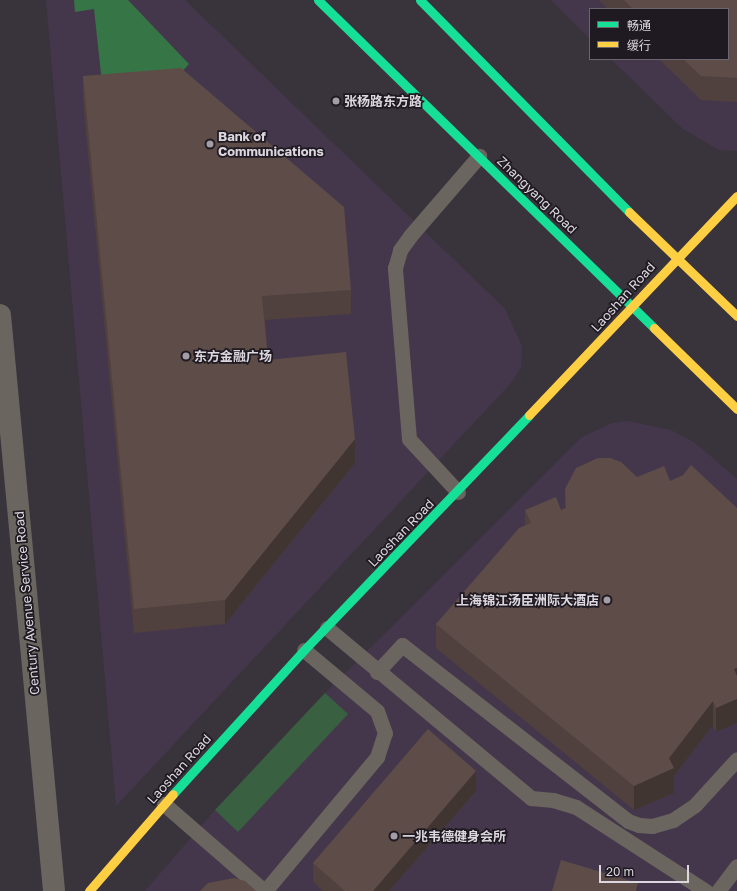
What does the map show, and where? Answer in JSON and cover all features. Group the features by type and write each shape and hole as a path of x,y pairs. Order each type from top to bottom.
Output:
{"main road":[{"name":"Zhangyang Road","path":"318,0 737,410"},
{"path":"420,0 675,259 737,316"},
{"name":"Laoshan Road","path":"89,891 164,804 304,650 458,492 675,259 737,196"}],"street":[{"name":"Century Avenue Service Road","path":"0,315 54,891"}],"lane":[{"path":"458,492 409,439 395,268 400,250 410,236 479,156"},
{"path":"327,628 377,672 531,798 553,800 576,807 706,891"},
{"path":"377,672 402,645 628,821 639,826 652,826 673,820 695,805 737,759"},
{"path":"164,804 265,891 377,757 385,733 378,710 304,650"},
{"path":"718,891 737,866"}],"shaded area":[{"path":"46,0 185,0 505,309 522,346 521,367 511,383 116,806"},
{"path":"551,0 737,0 737,151 719,150 683,129 612,60 729,60 729,8 589,8 589,38"},
{"path":"628,421 671,430 695,443 737,479 737,891 145,891 215,810 325,693 582,437 612,423"}],"green space":[{"path":"74,0 128,0 189,64 176,78 102,83 94,9 75,12"},
{"path":"325,693 348,714 238,832 215,810"}],"building":[{"path":"624,0 737,0 737,78 701,76 684,60 729,60 729,8 632,8"},
{"name":"东方金融广场","path":"181,68 344,207 351,290 262,296 268,360 346,352 355,439 225,600 134,609 83,76"},
{"name":"上海锦江汤臣洲际大酒店","path":"598,458 610,458 621,462 637,477 664,466 670,481 683,475 691,465 737,508 737,668 734,669 737,676 737,699 716,708 713,701 669,758 674,768 634,786 436,624 519,528 531,523 525,510 556,497 561,510 566,508 565,489 576,468"},
{"name":"一兆韦德健身会所","path":"428,729 476,771 373,891 345,891 313,863"},
{"path":"561,860 638,883 636,891 552,891"},
{"path":"234,878 245,881 256,891 200,891 208,883"}],"traffic: fast":[{"path":"318,0 654,328"},
{"path":"420,0 629,212"},
{"path":"173,794 304,650 529,415"}],"traffic: slow":[{"path":"529,415 737,196"},
{"path":"629,212 737,316"},
{"path":"654,328 737,409"},
{"path":"89,891 173,794"}],"place":[{"name":"张杨路东方路","path":"336,101"},
{"name":"Bank of Communications","path":"210,144"},
{"name":"东方金融广场","path":"186,356"},
{"name":"上海锦江汤臣洲际大酒店","path":"607,600"},
{"name":"一兆韦德健身会所","path":"394,836"}]}
